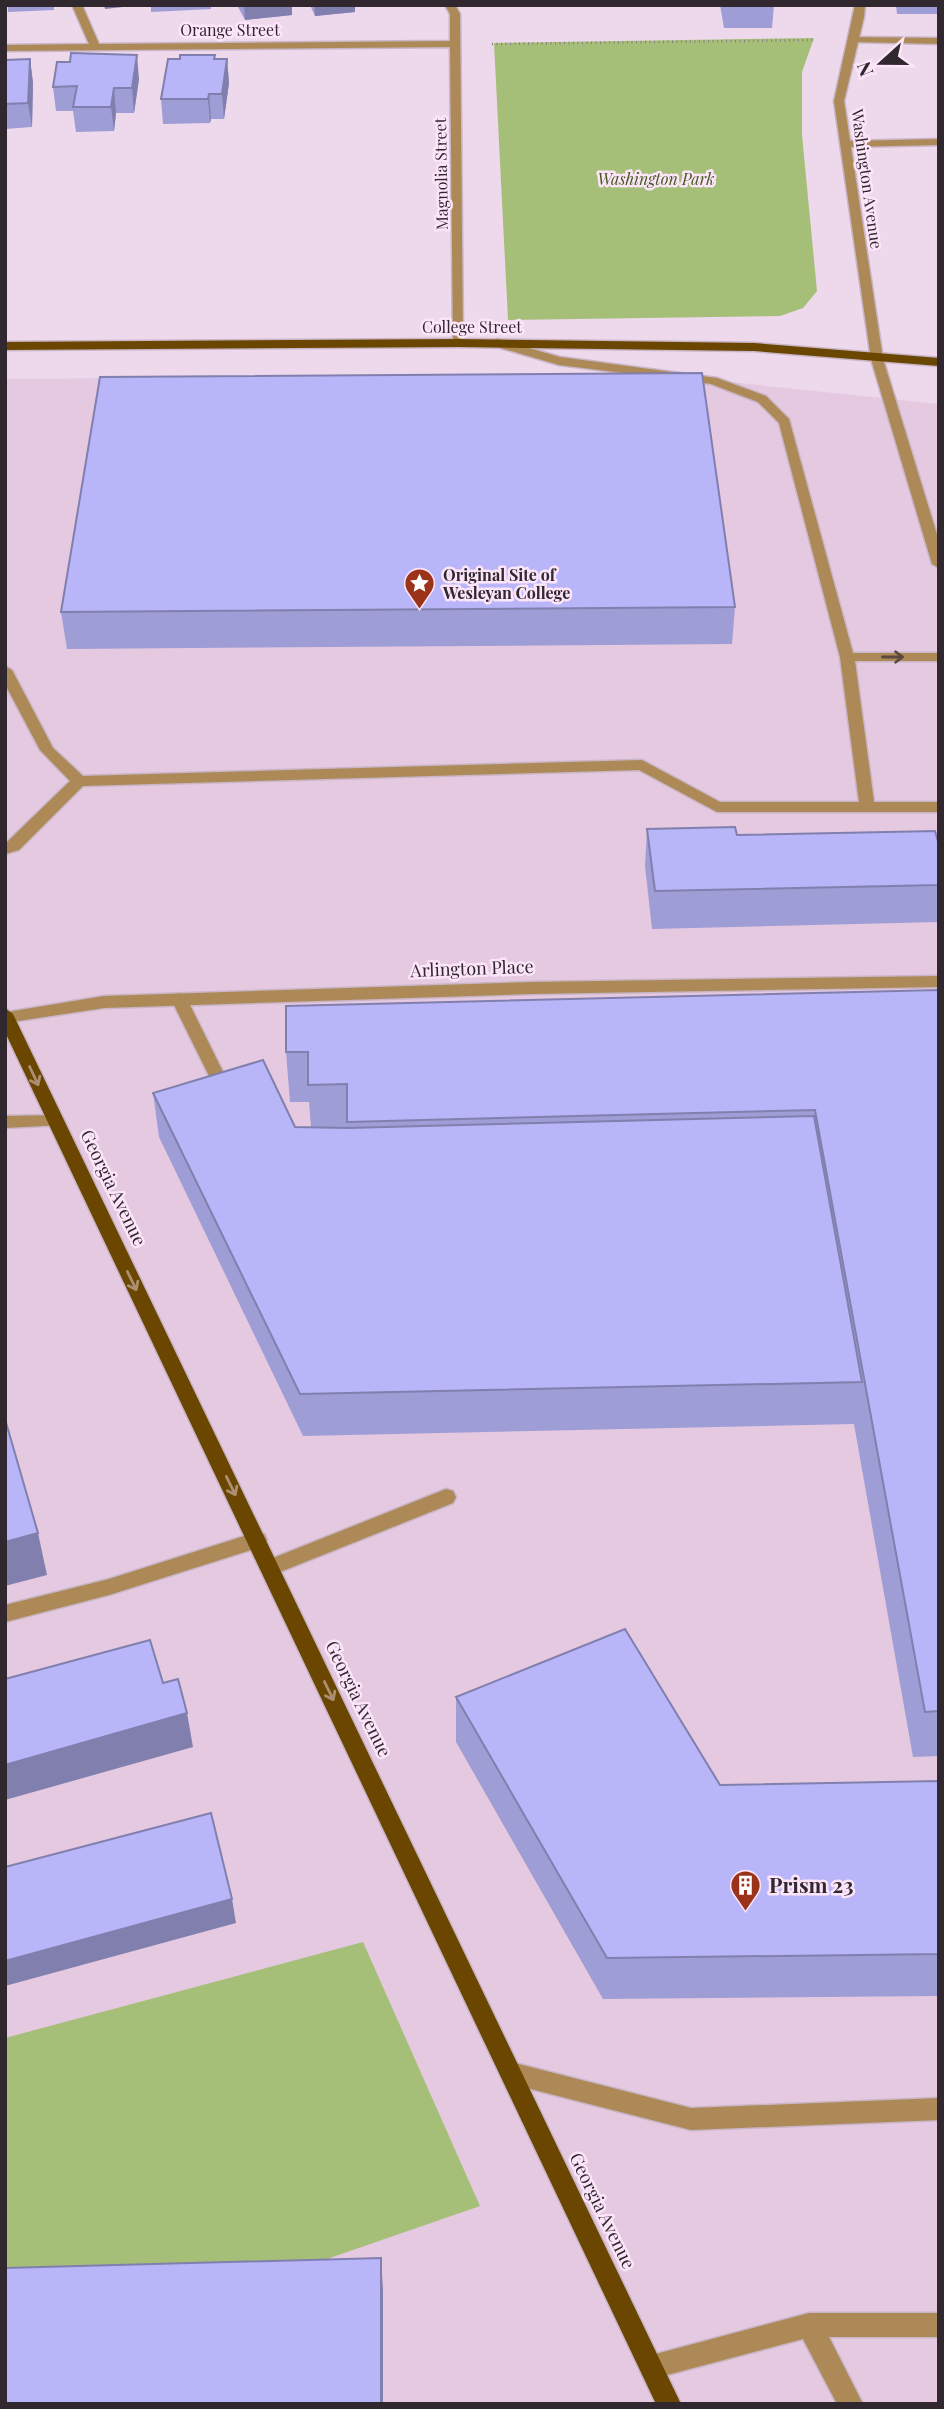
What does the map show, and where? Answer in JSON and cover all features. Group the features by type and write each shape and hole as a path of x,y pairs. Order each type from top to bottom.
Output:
{"main road":[{"name":"College Street","path":"5,346 498,343 754,347 939,362"},
{"name":"Georgia Avenue","path":"6,1016 669,2404"}],"street":[{"path":"77,5 95,47"},
{"name":"Magnolia Street","path":"450,5 455,14 459,343"},
{"name":"Washington Avenue","path":"860,5 855,39 844,72 839,101 877,359 939,564"},
{"path":"855,39 939,41"},
{"name":"Orange Street","path":"5,48 454,44"},
{"path":"846,144 939,142"},
{"path":"498,343 559,361 713,381 762,399 785,422 848,657 867,808"},
{"path":"848,657 939,657"},
{"path":"5,670 47,750 79,781"},
{"path":"5,849 14,847 79,781 642,765 717,807 939,807"},
{"name":"Arlington Place","path":"6,1016 104,1002 179,999 545,988 939,981"},
{"path":"179,999 235,1113"},
{"path":"5,1122 56,1121"},
{"path":"270,1568 446,1497"},
{"path":"5,1614 109,1587 257,1540"},
{"path":"511,2073 691,2119 939,2109"},
{"path":"652,2367 809,2325 939,2325"},
{"path":"809,2325 851,2404"}],"path":[{"path":"454,44 855,39"}],"shaded area":[{"path":"644,373 939,404 939,2404 5,2404 5,379"}],"green space":[{"name":"Washington Park","path":"814,38 802,72 802,135 817,291 803,308 780,316 508,320 494,43"},
{"path":"363,1942 480,2206 226,2294 5,2300 5,2038"}],"building":[{"path":"71,53 137,55 132,88 114,88 111,107 73,107 77,86 53,87 57,62 70,62"},
{"path":"180,55 215,55 214,59 227,59 222,94 209,94 208,99 161,99 168,59 180,59"},
{"path":"30,59 28,103 5,104 5,60"},
{"path":"702,373 735,607 61,612 100,377"},
{"path":"735,827 737,835 935,831 939,845 939,885 655,891 647,829"},
{"path":"939,990 939,1711 925,1712 815,1110 347,1122 347,1084 308,1085 308,1052 286,1052 286,1006"},
{"path":"263,1060 295,1127 347,1128 814,1116 862,1382 300,1394 153,1093"},
{"path":"5,1419 38,1533 5,1542"},
{"name":"Prism 23","path":"625,1629 720,1785 939,1781 939,1954 607,1958 456,1697"},
{"path":"150,1640 163,1683 178,1679 187,1713 5,1765 5,1679"},
{"path":"211,1813 232,1899 5,1961 5,1867"},
{"path":"381,2258 381,2404 5,2404 5,2268"}],"place":[{"name":"Original Site of Wesleyan College","path":"420,611"},
{"name":"Prism 23","path":"746,1913"}]}
